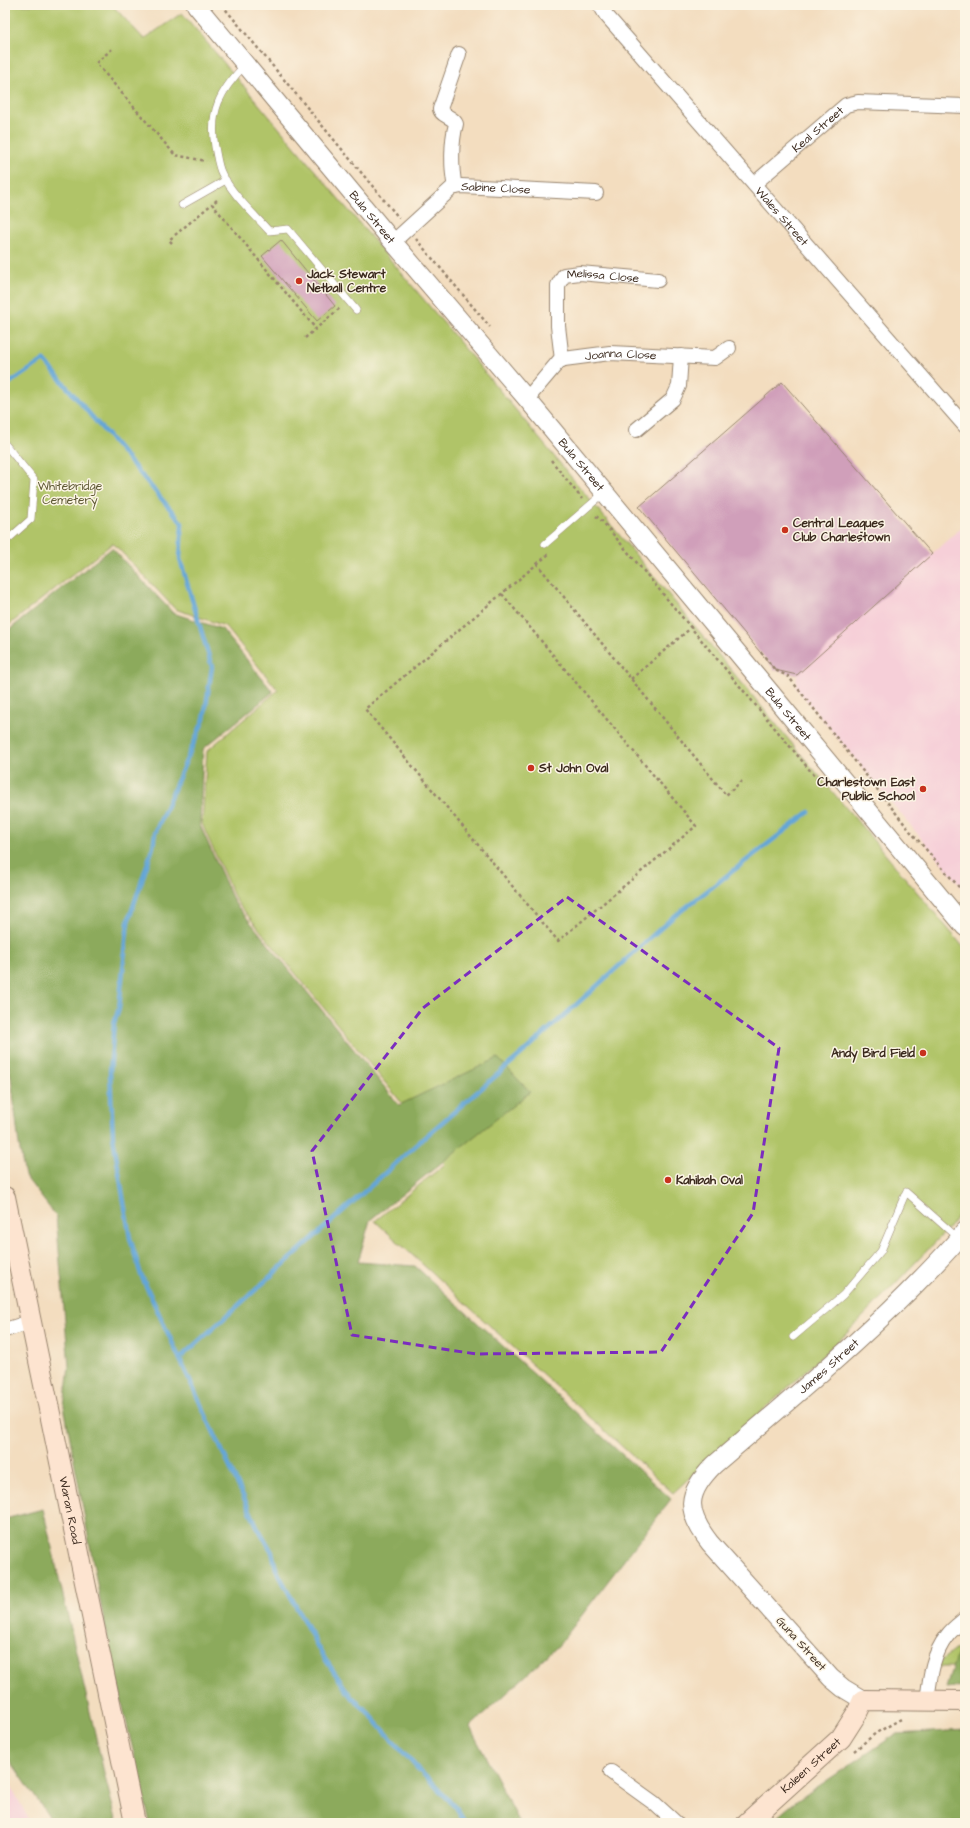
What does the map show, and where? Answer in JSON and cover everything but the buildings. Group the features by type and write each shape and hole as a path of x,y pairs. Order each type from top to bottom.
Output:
{"main road":[{"name":"Waran Road","path":"5,1198 135,1823"},
{"path":"863,1700 965,1700"},
{"name":"Kaleen Street","path":"747,1823 841,1738 857,1713 863,1700"}],"street":[{"name":"Bula Street","path":"196,5 245,65 336,171 393,242 527,399 965,927"},
{"name":"Wales Street","path":"600,5 606,15 965,426"},
{"path":"455,187 453,173 453,134 456,124 453,119 442,114 440,109 459,54"},
{"name":"Keal Street","path":"754,184 846,105 858,102 965,106"},
{"name":"Sabine Close","path":"393,242 442,196 455,187 461,186 596,193"},
{"name":"Melissa Close","path":"562,360 558,326 558,285 564,275 580,273 658,280"},
{"name":"Joanna Close","path":"562,360 610,353 714,358 729,348"},
{"path":"636,430 673,399 679,386 681,356"},
{"path":"527,399 559,361 562,360"},
{"name":"James Street","path":"692,1498 700,1479 714,1464 811,1382 879,1320 962,1235"},
{"path":"5,1330 30,1322"},
{"name":"Guna Street","path":"692,1498 694,1519 710,1543 831,1678 843,1688 863,1700"},
{"path":"927,1701 931,1670 937,1651 947,1635 965,1619"},
{"path":"611,1772 654,1803 676,1823"}],"lane":[{"path":"245,65 224,91 214,112 212,128 222,173 226,180 269,231 288,229 356,310"},
{"path":"182,205 226,180"},
{"path":"5,444 34,480 31,519 5,542"},
{"path":"545,544 604,493"},
{"path":"793,1337 843,1295 881,1251 906,1192 962,1235"}],"path":[{"path":"112,49 96,63 175,155 204,160 209,168"},
{"path":"172,243 169,240 218,198"},
{"path":"212,204 316,329"},
{"path":"305,338 348,302"},
{"path":"551,460 588,506"},
{"path":"596,516 602,520 823,786"},
{"path":"502,594 696,826 558,941 365,709 537,564 726,796 742,781"},
{"path":"631,679 706,616"},
{"path":"854,1752 876,1733 892,1722 908,1718"}],"highlighted area":[{"path":"567,897 779,1048 753,1213 661,1352 476,1354 352,1335 312,1151 423,1008"}],"shaded area":[{"name":"Charlestown East Public School","path":"965,524 965,891 796,688 797,675"},
{"path":"5,1775 31,1823 5,1823"}],"green space":[{"name":"Whitebridge Cemetery","path":"8,5 112,5 144,39 182,13 452,333 799,752 965,949 965,1207 948,1229 844,1336 673,1493 375,1221 445,1164 401,1102 236,901 202,824 207,751 278,690 225,626 175,609 113,543 5,628 5,7"},
{"path":"112,548 173,613 222,629 273,692 203,749 200,825 234,902 399,1105 498,1058 530,1092 370,1220 358,1262 415,1266 671,1499 559,1645 470,1727 520,1823 150,1823 108,1643 64,1406 69,1367 56,1216 25,1176 19,1145 11,1077 5,1053 5,633"},
{"path":"43,1509 117,1823 53,1823 5,1753 5,1519"},
{"path":"965,1633 965,1686 946,1688 963,1634"},
{"path":"965,1642 965,1667 937,1667 939,1662"},
{"path":"965,1730 965,1823 770,1823 795,1802 896,1734"}],"waterway":[{"path":"5,386 44,360 182,523 180,559 212,667 204,719 155,833 153,847 128,922 119,1008 114,1023 110,1072 113,1137 130,1238 141,1275 257,1526 272,1552 276,1569 321,1653 352,1698 365,1709 418,1769 456,1807 465,1823"},
{"path":"180,1358 426,1136 526,1050 672,918 809,812"}],"place":[{"name":"Jack Stewart Netball Centre","path":"299,281"},
{"name":"Central Leagues Club Charlestown","path":"785,530"},
{"name":"St John Oval","path":"531,768"},
{"name":"Charlestown East Public School","path":"923,789"},
{"name":"Andy Bird Field","path":"923,1053"},
{"name":"Kahibah Oval","path":"668,1180"}]}
